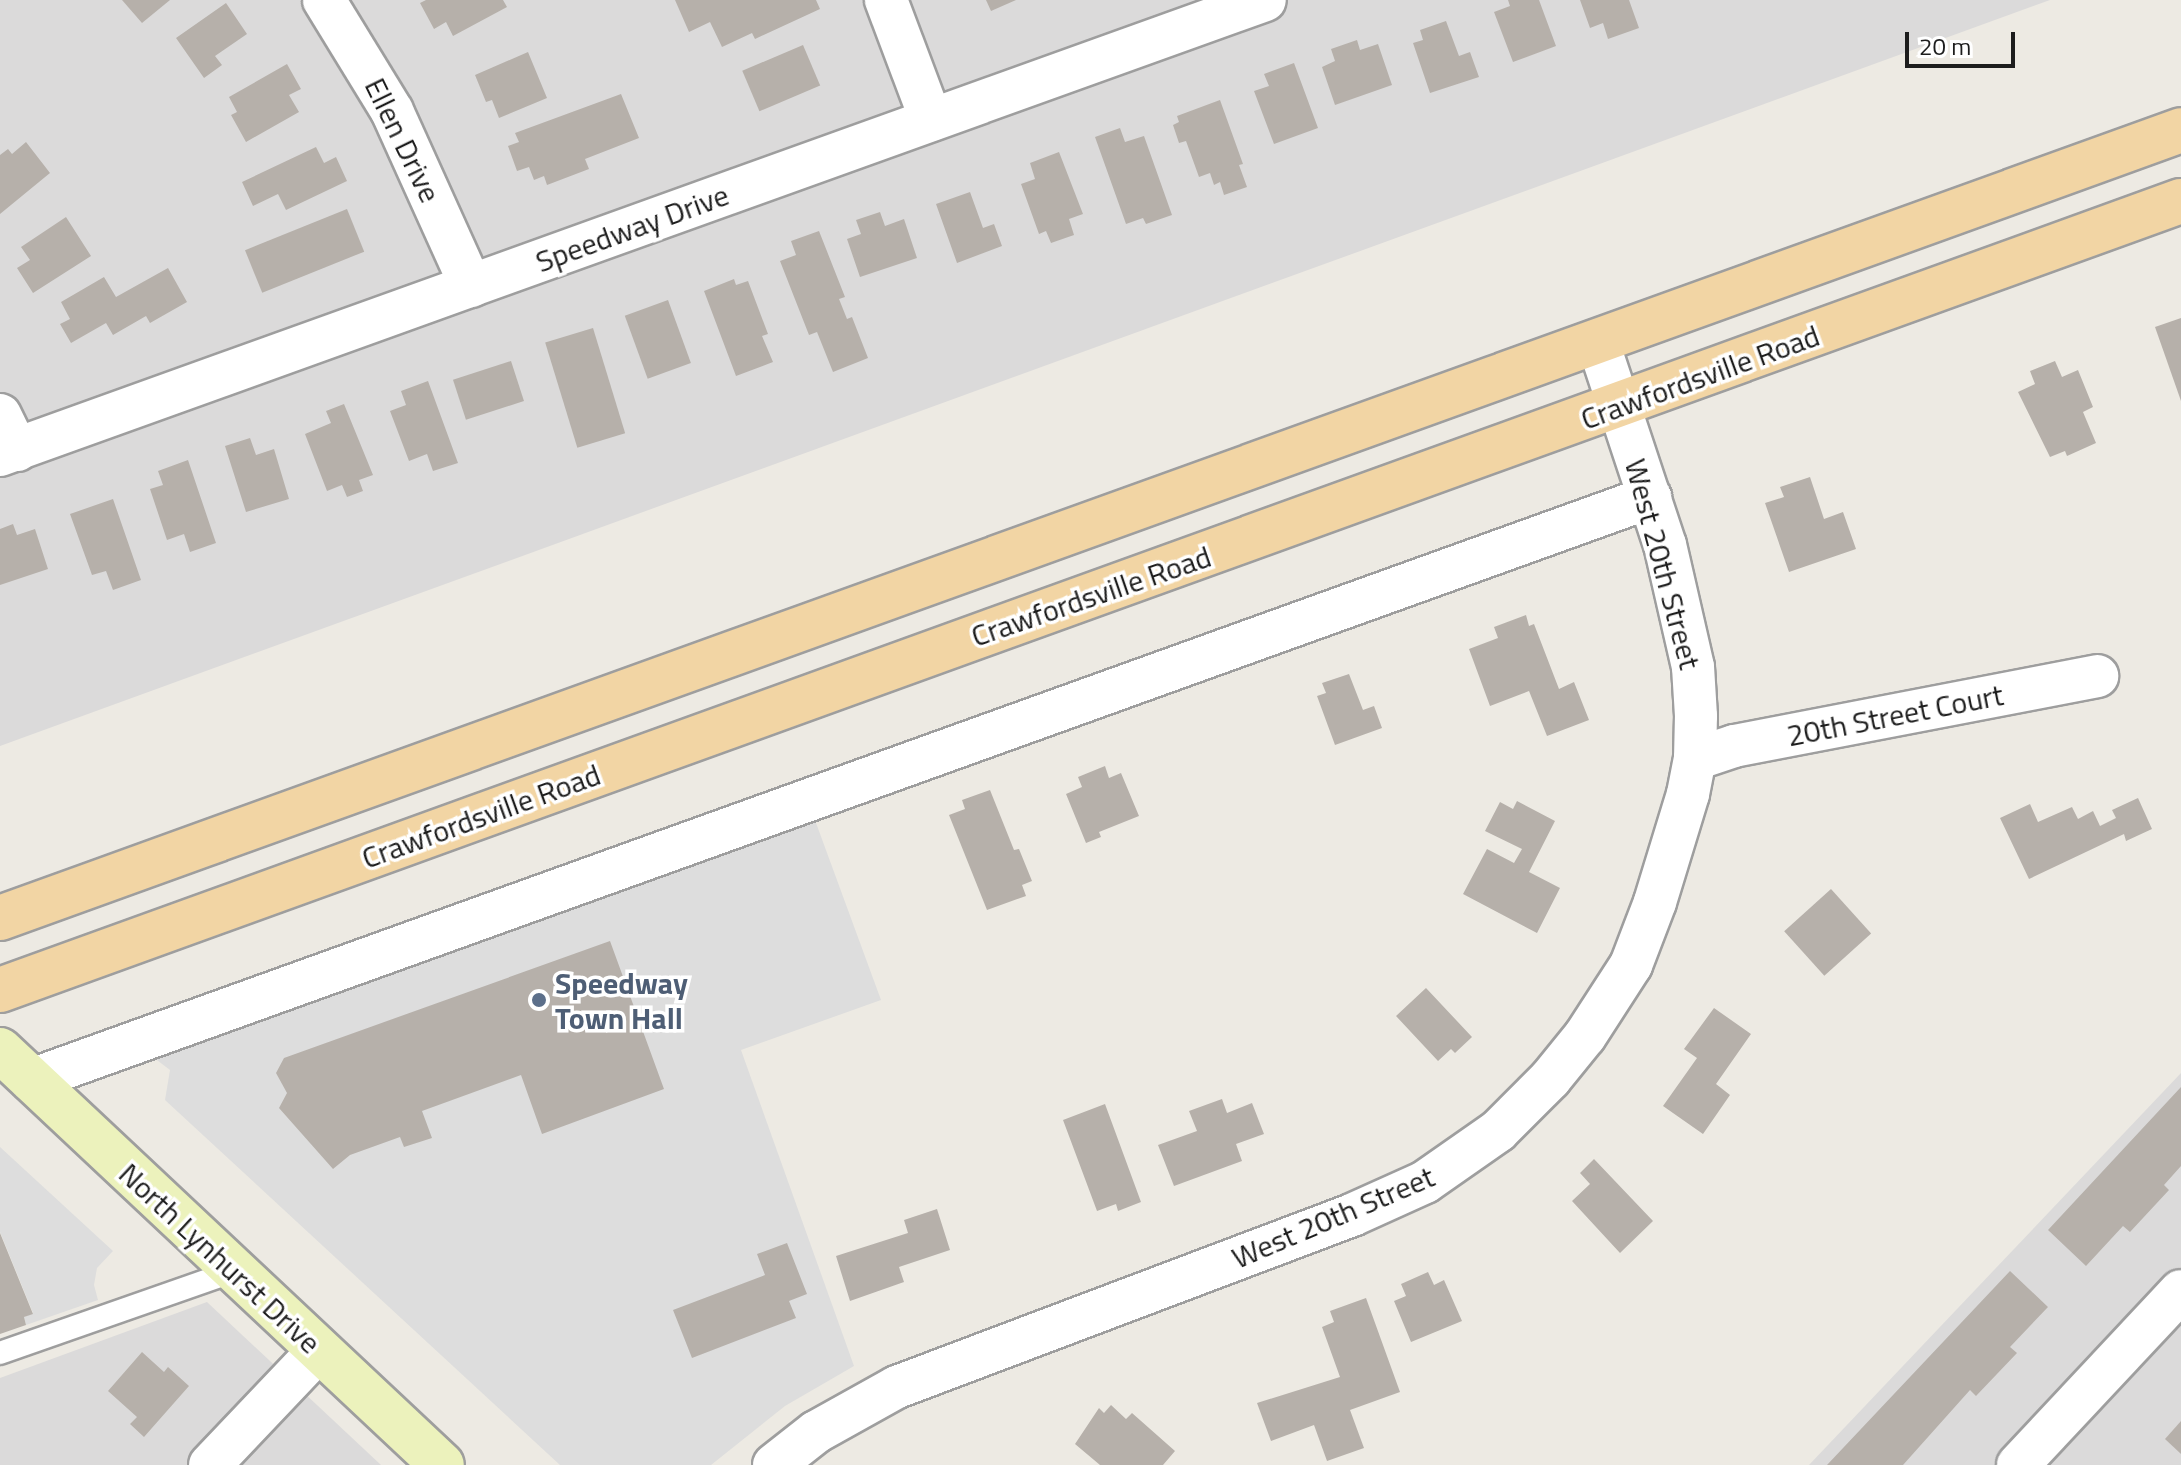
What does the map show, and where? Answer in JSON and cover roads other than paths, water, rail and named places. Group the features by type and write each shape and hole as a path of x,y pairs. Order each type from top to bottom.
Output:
{"main road":[{"path":"0,918 2181,130"},
{"name":"Crawfordsville Road","path":"0,990 1619,407 2181,201"},
{"name":"North Lynhurst Drive","path":"0,1050 442,1465"}],"street":[{"name":"Ellen Drive","path":"324,0 392,111 471,286"},
{"path":"886,0 931,120"},
{"name":"Speedway Drive","path":"6,440 471,286 1265,0"},
{"name":"West 20th Street","path":"774,1465 816,1432 897,1387 1352,1215 1425,1182 1482,1144 1557,1071 1620,985 1655,902 1678,834 1695,759 1693,667 1650,497 1598,343"},
{"path":"31,1080 1650,497"},
{"name":"20th Street Court","path":"1695,759 1734,746 2097,676"},
{"path":"2018,1465 2181,1291"},
{"path":"210,1465 318,1351"}],"lane":[{"path":"0,1353 234,1271"}],"place":[{"name":"Speedway Town Hall","path":"539,1000"}]}
